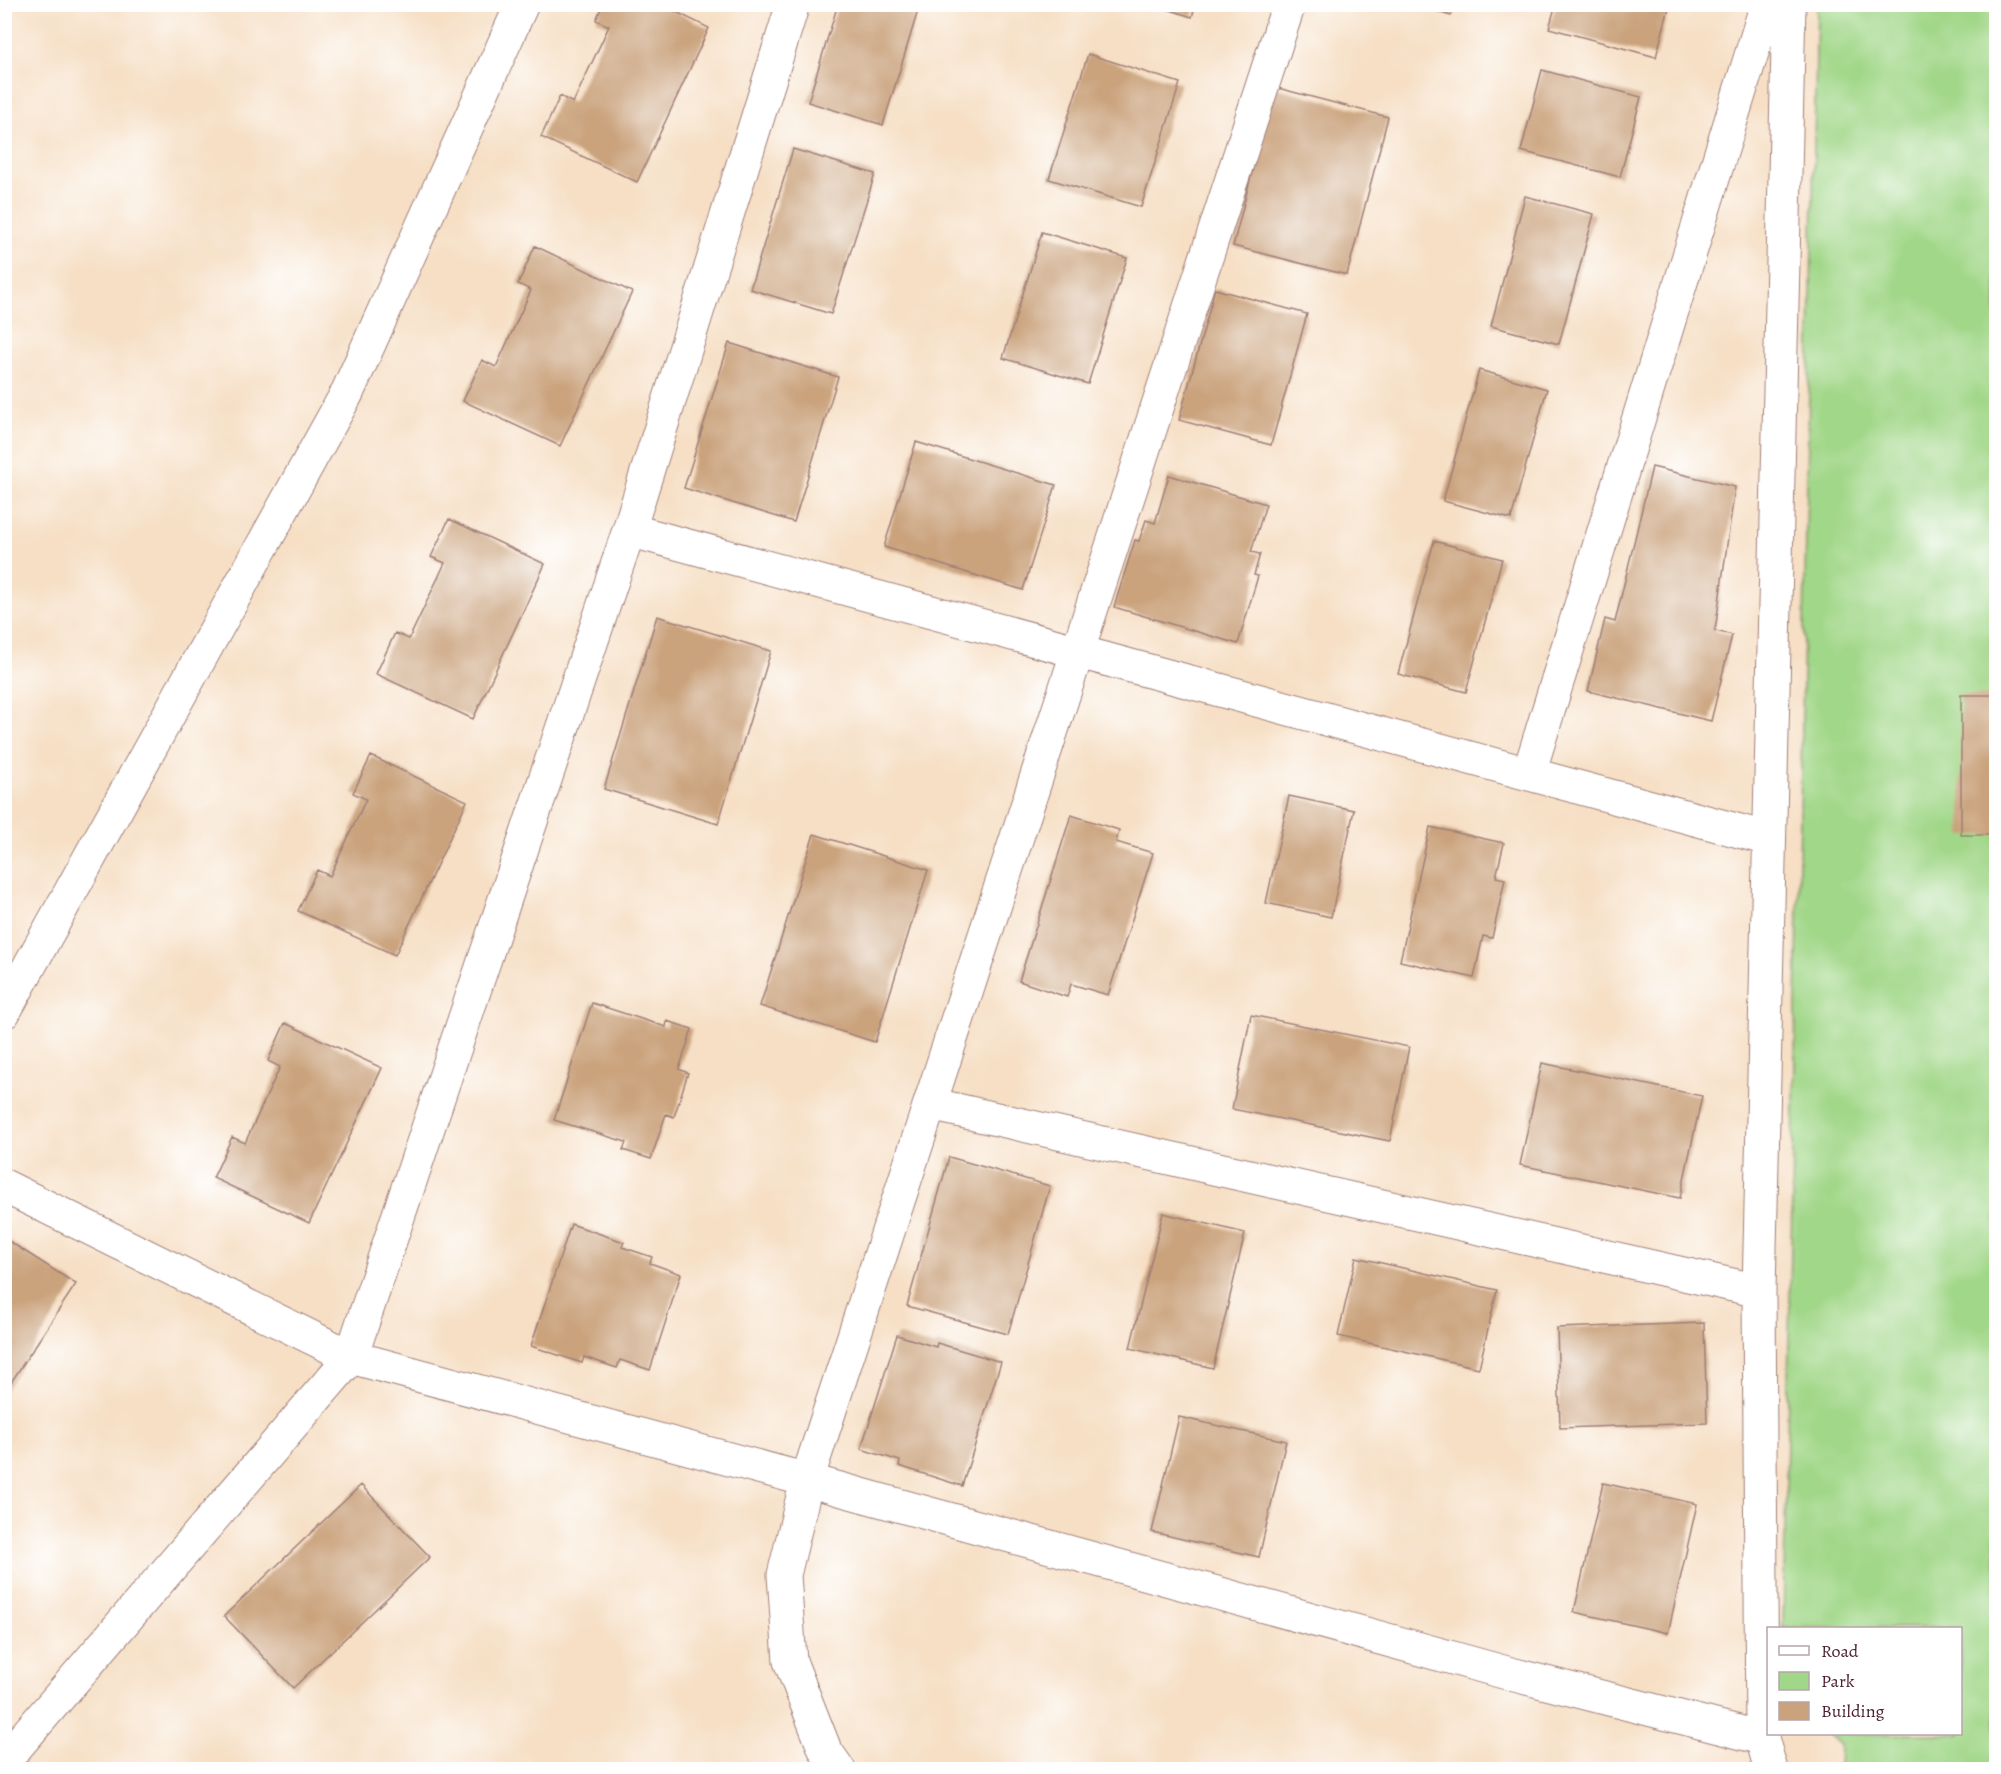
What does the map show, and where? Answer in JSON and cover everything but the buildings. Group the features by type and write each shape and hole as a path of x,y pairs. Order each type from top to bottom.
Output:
{"street":[{"path":"4,1012 347,393 522,4"},
{"path":"4,1761 351,1357 629,530 793,4"},
{"path":"839,1770 825,1750 790,1661 784,1575 807,1480 1289,4"},
{"path":"1529,773 1767,4"},
{"path":"1771,1770 1762,1738 1759,1291 1789,4"},
{"path":"629,530 1770,838"},
{"path":"930,1104 1759,1291"},
{"path":"4,1186 351,1357 1507,1673 1762,1738"}],"green space":[{"path":"1817,5 1996,5 1996,1769 1839,1769 1840,1745 1829,1735 1962,1735 1962,1627 1783,1627"}]}
